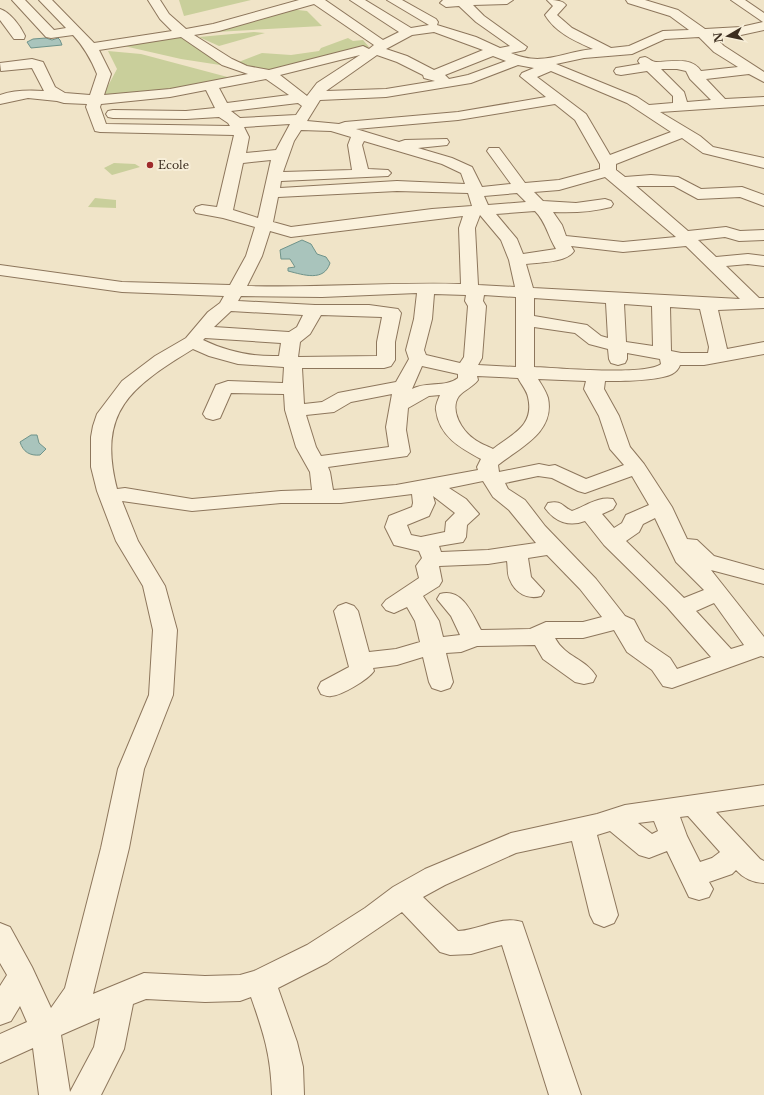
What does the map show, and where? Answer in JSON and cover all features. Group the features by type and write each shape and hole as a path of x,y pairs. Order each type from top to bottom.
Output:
{"street":[{"path":"0,3 16,0 51,34 76,31"},
{"path":"45,0 91,48 104,74 94,100 94,115 100,128 241,130 299,120 382,109"},
{"path":"154,0 164,16 174,26 227,62 242,69 269,74 308,99"},
{"path":"91,48 221,26 274,5 313,0"},
{"path":"317,0 363,33 379,48 402,59 441,84"},
{"path":"356,0 409,32"},
{"path":"393,0 434,25 517,61 559,69 632,89"},
{"path":"446,3 507,0"},
{"path":"553,0 560,5 551,15 556,21 566,30 601,51 621,70 632,89 646,108 682,133 695,139 708,150 764,163"},
{"path":"632,0 674,13 702,32 719,49 764,78"},
{"path":"738,1 753,0"},
{"path":"738,1 764,19"},
{"path":"441,84 495,52 520,47 480,18 446,3"},
{"path":"434,25 431,18 442,11 446,3"},
{"path":"0,13 16,30 19,36"},
{"path":"52,1025 79,992 115,848 131,769 161,695 165,630 154,586 128,541 109,497 101,467 101,437 107,414 129,385 196,337 230,298 254,256 283,150 308,99 332,78 379,48 409,32 434,25"},
{"path":"759,303 687,238 620,182 608,168 585,122 557,98 527,76 544,66 601,51 632,50 663,35 741,31 764,26"},
{"path":"0,100 11,96 28,94 94,100 170,93 269,74 379,48"},
{"path":"632,50 679,95 681,100 679,106"},
{"path":"94,115 223,110 308,99 374,94 403,86 441,84 471,79 517,61"},
{"path":"1,67 32,63 38,65 49,89 64,98"},
{"path":"621,70 683,65 695,71 696,76 722,104"},
{"path":"696,76 752,70"},
{"path":"211,86 223,110 241,130 283,150"},
{"path":"403,86 418,104 434,118"},
{"path":"374,94 390,108 401,121"},
{"path":"332,127 470,114 557,98"},
{"path":"646,108 764,101"},
{"path":"459,104 470,114"},
{"path":"224,213 241,130 256,118 254,105"},
{"path":"299,120 332,127 447,161 466,170 471,176 478,203 478,212 467,228 474,301 477,306 472,358 467,368 468,380 450,394 445,409 452,429 492,471 500,493 518,505 537,531 588,584 617,621 626,626 635,646 661,664 672,680 726,659 763,648"},
{"path":"271,193 397,186 476,191 559,185 608,168 616,157 682,133"},
{"path":"360,135 355,146 361,174"},
{"path":"388,144 442,142"},
{"path":"236,159 283,150"},
{"path":"494,151 521,188 546,212 554,225 559,240 566,251 556,255 517,260"},
{"path":"435,172 466,170"},
{"path":"275,177 419,172"},
{"path":"620,182 651,180 678,182 698,194 742,192 764,201"},
{"path":"202,210 224,213 264,223 285,232 291,232 432,214 478,212 539,206 576,208 605,204"},
{"path":"478,212 509,239 517,260 525,292 525,373 538,397 538,417 531,430 508,447 492,471"},
{"path":"559,240 623,247 726,232 739,236 764,236"},
{"path":"739,236 760,260"},
{"path":"713,262 760,260"},
{"path":"0,270 107,286 230,298 315,310 369,310 392,313 386,342 386,360 384,362 248,361 210,351 196,337"},
{"path":"418,358 415,350 423,319 426,289"},
{"path":"230,298 322,292 473,289 708,304 759,303"},
{"path":"615,298 617,345 621,376"},
{"path":"418,358 434,363 467,368 597,377 621,376 666,370 670,365 665,355 661,301"},
{"path":"708,304 718,347 716,357"},
{"path":"196,337 292,338 304,330 315,310"},
{"path":"525,320 574,326 581,329 596,340 690,360 716,357 764,348"},
{"path":"292,338 290,362 293,366 295,410 306,447 320,472 323,496"},
{"path":"315,463 400,452 396,427 402,395 411,366 418,358"},
{"path":"295,410 327,408 349,389 362,362"},
{"path":"597,377 594,389 609,416 620,449 637,468 662,507 684,557 707,578 754,641 763,648"},
{"path":"213,414 223,389 228,387 293,389"},
{"path":"349,389 402,395 425,390 456,389"},
{"path":"109,497 125,494 192,505 280,497 341,497 426,486 492,471 539,470 550,473 555,471 562,477 575,480 585,487 614,475 637,468"},
{"path":"426,486 424,503 421,511 397,521 396,527 402,540 429,551 465,559 515,554 554,547"},
{"path":"426,486 458,504 468,514 457,522 455,537 430,541 427,566 431,581 405,603 427,621 441,682"},
{"path":"612,540 631,527 634,520 662,507"},
{"path":"556,508 562,514 572,518 597,508 612,540 682,610 726,659"},
{"path":"671,528 706,561 764,577"},
{"path":"515,554 518,560 520,579 533,591"},
{"path":"682,610 696,601 718,594"},
{"path":"448,599 460,612 474,638"},
{"path":"330,688 362,671 346,611"},
{"path":"359,661 397,657 433,646 461,644 474,638 534,636 546,630 583,630 617,621"},
{"path":"541,633 551,653 584,676"},
{"path":"0,1049 120,995 144,986 205,989 240,988 262,982 317,954 375,916 403,895 452,868 511,844 581,828 625,815 764,795"},
{"path":"694,805 750,867 760,872 764,872"},
{"path":"664,810 673,836 696,882 722,866 738,853"},
{"path":"614,819 649,847 673,836"},
{"path":"581,828 590,856 604,915"},
{"path":"403,895 451,942 450,943 471,942 512,930 565,1095"},
{"path":"0,935 22,976 52,1025 55,1095"},
{"path":"0,1012 22,976"},
{"path":"262,982 282,1042 287,1067 288,1095"},
{"path":"85,1095 109,1049 120,995"}],"green space":[{"path":"179,0 251,0 184,16"},
{"path":"289,9 307,11 322,26 198,33"},
{"path":"254,32 265,33 219,46 199,37"},
{"path":"183,36 233,67 181,59 124,46"},
{"path":"348,38 353,41 363,40 369,47 269,71 236,63 262,53 291,55 319,51 321,48"},
{"path":"108,51 141,54 235,79 101,99 117,69"},
{"path":"114,163 135,164 140,167 112,175 104,168"},
{"path":"95,198 116,200 116,208 88,207"}],"water":[{"path":"46,38 52,40 58,38 62,45 31,48 27,42 33,39"},
{"path":"302,240 311,244 317,254 326,257 330,263 323,273 313,276 288,271 288,268 295,267 290,259 281,259 280,250"},
{"path":"31,435 37,435 39,443 46,449 40,455 27,453 21,445 20,442"}],"place":[{"name":"Ecole","path":"150,165"}]}
